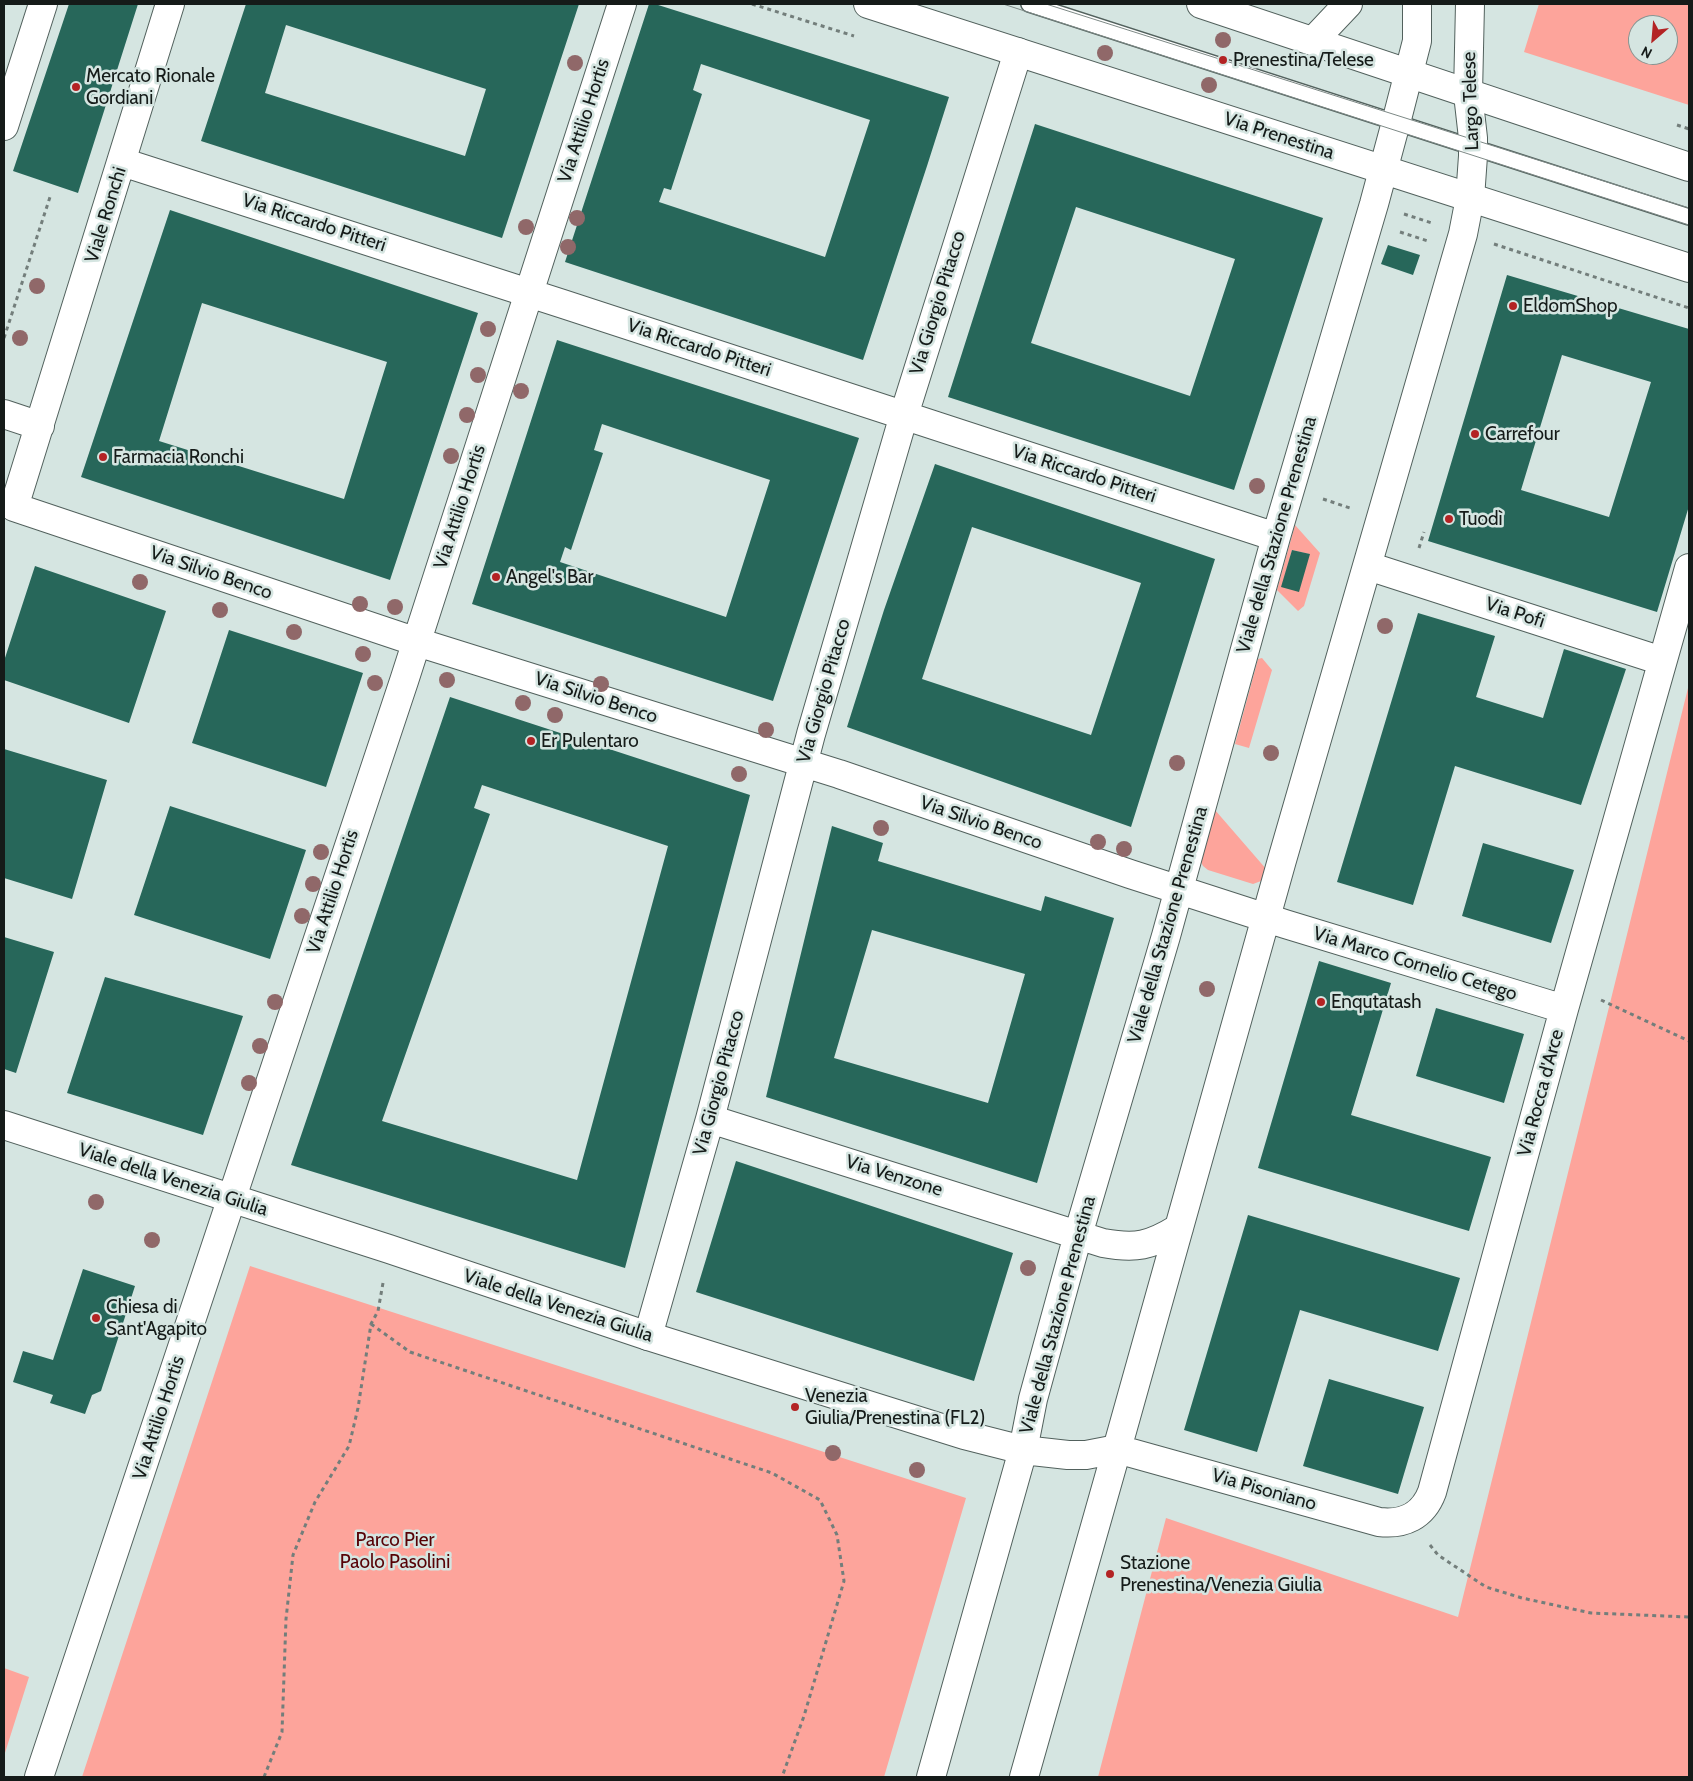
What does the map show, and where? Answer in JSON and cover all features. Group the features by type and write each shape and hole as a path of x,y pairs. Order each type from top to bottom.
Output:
{"street":[{"path":"4,126 43,4"},
{"name":"Viale Ronchi","path":"14,507 170,4"},
{"name":"Via Attilio Hortis","path":"39,1777 417,642 622,4"},
{"name":"Via Prenestina","path":"868,4 1689,268"},
{"path":"1201,4 1689,167"},
{"path":"1313,41 1348,4"},
{"path":"1409,74 1417,41 1417,4"},
{"name":"Largo Telese","path":"1470,4 1468,94 1473,147 1470,198"},
{"name":"Via Giorgio Pitacco","path":"648,1336 710,1119 803,763 904,414 1018,52"},
{"name":"Viale della Stazione Prenestina","path":"931,1777 1023,1450 1033,1399 1078,1235 1178,888 1276,537 1384,169 1409,74"},
{"name":"Via Riccardo Pitteri","path":"122,162 904,414 1276,537"},
{"path":"1024,1777 1266,918 1463,234 1470,198"},
{"path":"4,414 40,426"},
{"name":"Via Silvio Benco","path":"14,507 417,642 803,763 1266,918"},
{"name":"Via Pofi","path":"1368,566 1662,661"},
{"name":"Via Rocca d'Arce","path":"1411,1519 1425,1506 1432,1492 1567,998 1689,568"},
{"name":"Via Marco Cornelio Cetego","path":"1266,918 1567,998"},
{"name":"Via Venzone","path":"710,1119 1103,1243 1127,1247 1152,1242 1178,1228"},
{"name":"Viale della Venezia Giulia","path":"4,1125 232,1198 648,1336 955,1433 1023,1450 1086,1455 1117,1449"},
{"name":"Via Pisoniano","path":"1117,1449 1379,1522 1400,1522 1411,1519"}],"lane":[{"path":"1029,4 1689,217"}],"path":[{"path":"4,338 50,194"},
{"path":"1400,232 1436,244"},
{"path":"1496,245 1689,308"},
{"path":"1315,496 1351,508"},
{"path":"1418,550 1424,532"},
{"path":"1567,998 1601,1000 1689,1041"},
{"path":"264,1777 282,1732 286,1619 293,1555 314,1502 349,1446 358,1408 371,1324 378,1311 389,1250"},
{"path":"371,1324 410,1352 772,1473 820,1500 837,1535 844,1582 804,1716 782,1777"},
{"path":"1411,1519 1438,1555 1486,1587 1522,1598 1591,1613 1689,1617"}],"green space":[{"path":"1539,4 1689,4 1689,105 1524,52"},
{"path":"1295,525 1320,553 1304,606 1298,611 1277,590","holes":["1292,550 1309,554 1282,587"]},
{"path":"1262,658 1272,670 1249,748 1235,744 1258,659"},
{"path":"1689,684 1689,1777 1098,1777 1166,1518 1458,1617"},
{"path":"1215,810 1267,870 1261,881 1253,884 1208,870 1203,866 1201,862"},
{"name":"Parco Pier Paolo Pasolini","path":"250,1266 966,1498 884,1777 82,1777"},
{"path":"4,1668 29,1677 4,1756"}],"building":[{"name":"Mercato Rionale Gordiani","path":"69,4 138,4 78,193 13,171"},
{"path":"246,4 579,4 502,238 201,141","holes":["286,25 486,89 465,156 265,93"]},
{"path":"649,4 655,4 949,97 863,360 565,262","holes":["701,64 870,120 825,257 659,202 664,188 671,190 702,94 693,90"]},
{"path":"1035,124 1323,218 1234,490 948,397","holes":["1076,207 1235,259 1190,396 1031,343"]},
{"path":"170,210 478,313 390,580 81,477","holes":["202,303 387,362 344,499 159,441"]},
{"path":"1388,245 1420,255 1413,275 1381,264"},
{"path":"1507,275 1689,329 1689,506 1657,612 1428,541","holes":["1562,355 1651,382 1609,517 1521,490"]},
{"path":"557,340 859,438 773,701 472,604","holes":["602,424 770,480 726,617 560,562 565,547 571,550 603,453 594,450"]},
{"path":"935,464 1215,559 1131,827 847,727 884,610","holes":["972,527 1141,583 1091,735 922,679"]},
{"path":"1292,550 1310,554 1299,592 1281,587"},
{"path":"35,566 166,611 129,723 4,680 4,661"},
{"path":"1418,613 1495,636 1476,697 1543,718 1564,649 1626,669 1581,805 1455,766 1413,905 1337,882"},
{"path":"229,630 363,673 326,787 192,743"},
{"path":"450,697 750,795 625,1268 291,1165","holes":["482,785 668,846 577,1180 382,1121 490,814 474,808"]},
{"path":"4,749 107,780 72,899 4,878"},
{"path":"170,806 306,850 270,959 134,915"},
{"path":"832,826 883,843 878,861 1041,911 1045,896 1114,918 1037,1183 766,1097","holes":["872,930 1025,974 988,1103 834,1058"]},
{"path":"1483,843 1574,870 1551,943 1462,916"},
{"path":"4,937 54,952 16,1073 4,1069"},
{"path":"1319,961 1391,983 1351,1115 1491,1157 1469,1231 1258,1168"},
{"path":"105,977 243,1016 203,1135 67,1093"},
{"path":"1436,1008 1524,1034 1504,1103 1416,1076"},
{"path":"736,1161 1013,1253 974,1381 696,1292"},
{"path":"1248,1215 1460,1278 1438,1351 1300,1310 1257,1452 1184,1430"},
{"name":"Chiesa di Sant'Agapito","path":"83,1269 135,1286 101,1391 92,1395 85,1414 50,1403 53,1395 13,1382 23,1351 53,1360"},
{"path":"1329,1379 1424,1407 1398,1494 1303,1466"}],"tram line":[{"path":"1003,4 1689,225"},
{"path":"1046,4 1689,208"}],"place":[{"name":"Prenestina/Telese","path":"1223,60"},
{"name":"Mercato Rionale Gordiani","path":"76,87"},
{"name":"EldomShop","path":"1513,306"},
{"name":"Carrefour","path":"1475,434"},
{"name":"Farmacia Ronchi","path":"103,457"},
{"name":"Tuodì","path":"1449,519"},
{"name":"Angel's Bar","path":"496,577"},
{"name":"Er Pulentaro","path":"531,741"},
{"name":"Enqutatash","path":"1321,1002"},
{"name":"Chiesa di Sant'Agapito","path":"96,1318"},
{"name":"Venezia Giulia/Prenestina (FL2)","path":"795,1407"},
{"name":"Stazione Prenestina/Venezia Giulia","path":"1110,1574"}]}
